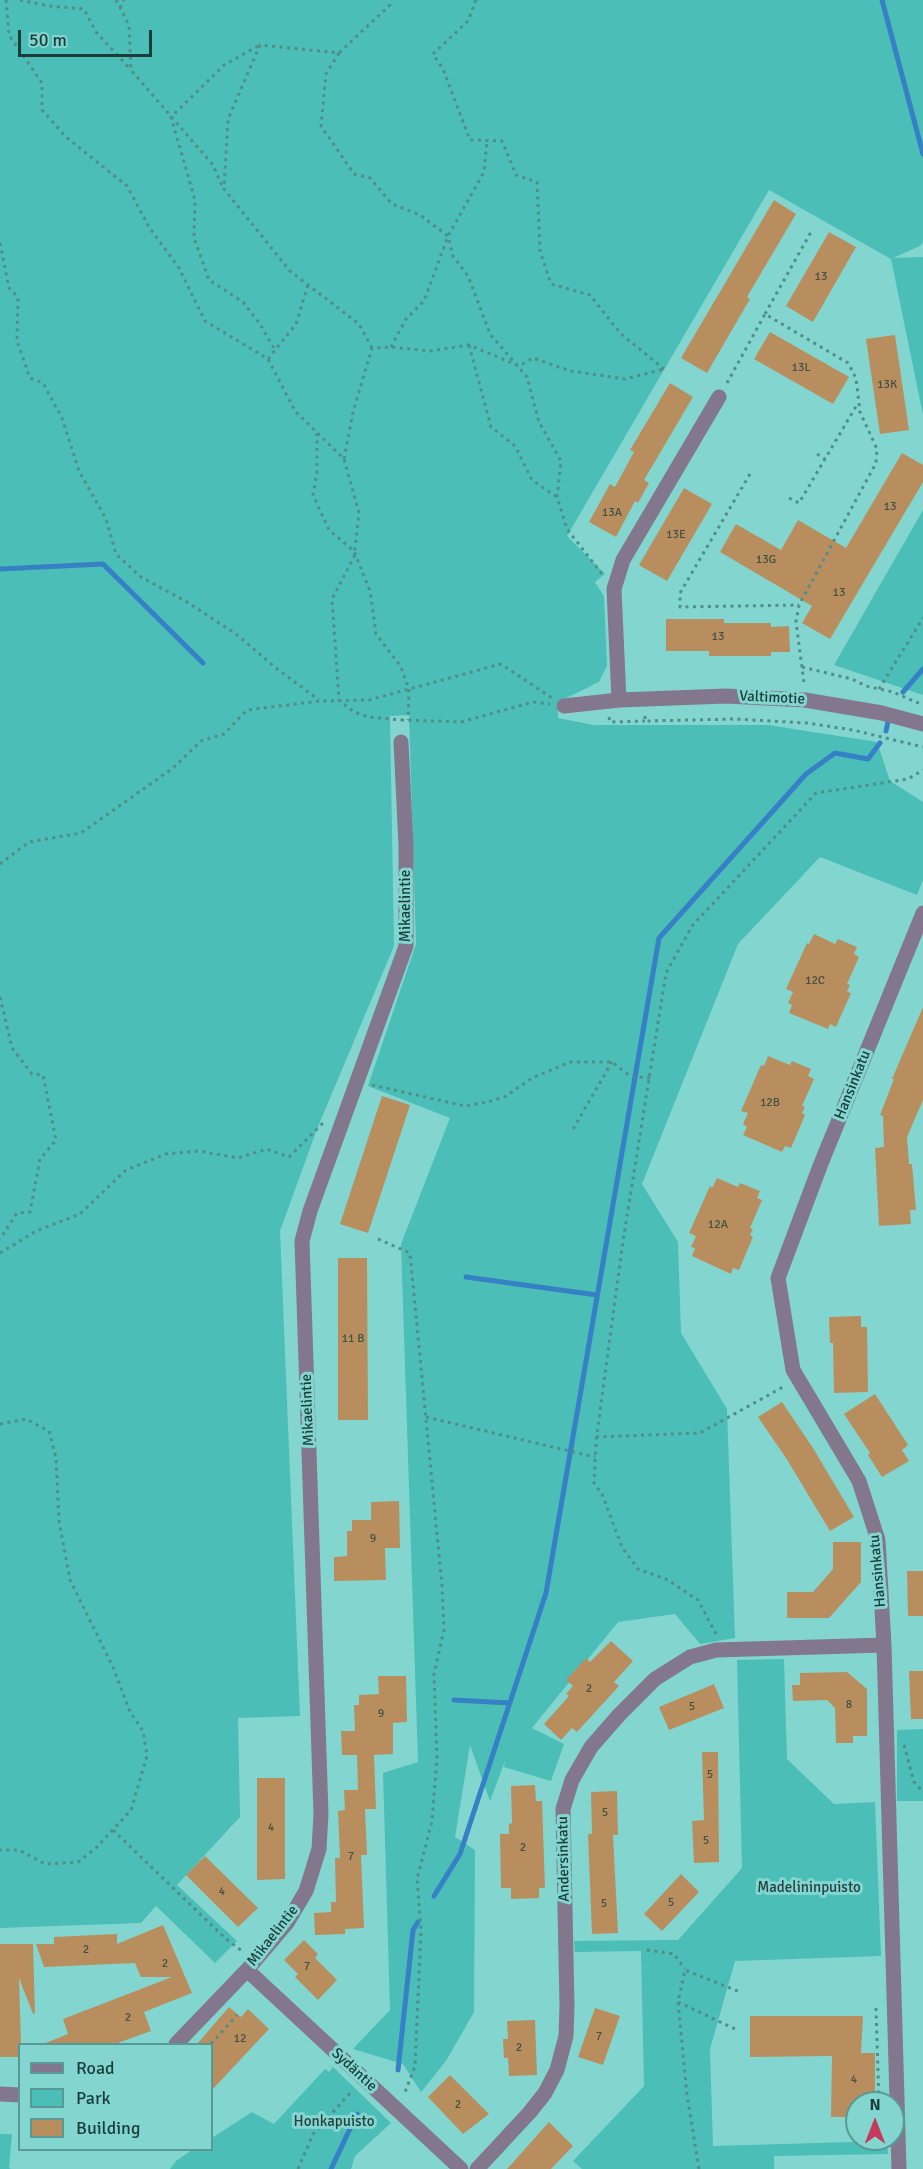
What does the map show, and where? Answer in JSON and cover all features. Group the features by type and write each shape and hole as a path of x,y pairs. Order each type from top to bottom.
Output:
{"street":[{"path":"619,700 614,589 623,560 719,398"},
{"name":"Valtimotie","path":"564,706 619,700 726,696 805,700 882,713 923,724"},
{"name":"Mikaelintie","path":"177,2043 248,1970 287,1923 306,1891 319,1849 321,1804 302,1241 309,1211 406,946 406,846 401,742"},
{"name":"Hansinkatu","path":"899,2169 884,1645 878,1540 859,1481 793,1370 778,1278 820,1166 923,913"},
{"name":"Andersinkatu","path":"477,2169 530,2112 545,2093 557,2070 566,2036 567,2006 563,1809 572,1780 591,1747 655,1679 690,1657 716,1650 884,1645"},
{"name":"Sydäntie","path":"248,1970 461,2169"},
{"path":"0,2094 18,2096"}],"path":[{"path":"6,0 9,35 42,83 42,110 66,137 127,186 149,227 179,268 205,321 268,359 296,411 344,459"},
{"path":"20,0 49,6 84,9 96,33 213,165 224,189 290,272 359,324 372,348 353,412 344,459 359,513 354,557 332,600 339,700 354,711 369,717 461,722 532,702 564,706"},
{"path":"118,0 129,25 131,70"},
{"path":"120,8 124,0"},
{"path":"392,0 390,5 339,53 326,74 321,126 354,174 370,178 392,204 420,215 448,236 453,256 468,276 490,334 527,377 539,422 561,461 557,497 567,529 614,589"},
{"path":"476,0 468,21 433,54 443,69 470,140 502,141 516,175 537,182 540,251 551,284 590,295 620,333 664,369 625,379 571,371 533,358 519,366"},
{"path":"171,117 224,65 260,45 339,53"},
{"path":"224,189 228,119 260,45"},
{"path":"171,117 195,200 194,238 209,280 243,302 260,324 275,350"},
{"path":"391,347 406,319 424,301 448,236 484,172 487,141"},
{"path":"719,398 811,232"},
{"path":"0,243 9,288 18,297 17,341 30,378 43,383 62,418 79,471 106,519 116,554 141,578 187,602 236,634 320,701"},
{"path":"268,359 296,324 308,285"},
{"path":"765,314 848,363 856,378 860,412 877,449 876,463 799,605 796,622 805,700"},
{"path":"372,348 391,347 430,351 469,345 519,366"},
{"path":"469,345 491,427 515,446 532,480 557,497"},
{"path":"789,498 799,503 858,401"},
{"path":"317,433 318,472 314,495 328,530 354,551 370,591 376,634 401,667 409,690 408,720"},
{"path":"817,454 825,459"},
{"path":"750,474 680,593 680,607 799,605"},
{"path":"879,689 923,618"},
{"path":"0,865 29,842 81,833 173,768 201,741 224,734 247,710 320,701 369,700 501,664 564,706"},
{"path":"802,667 852,679 866,687 893,692 923,705"},
{"path":"645,699 645,721 735,719 807,723 853,730 923,747"},
{"path":"716,1650 716,1635 698,1600 666,1579 638,1569 622,1547 602,1494 594,1483 596,1437 623,1241 666,973 692,926 816,793 908,779 923,770"},
{"path":"0,997 12,1048 32,1074 43,1075 57,1140 40,1159 30,1212 17,1213 0,1239"},
{"path":"358,1082 465,1106 506,1096 532,1078 570,1062 612,1062 630,1076 650,1078"},
{"path":"573,1129 612,1062"},
{"path":"0,1253 36,1231 80,1214 126,1170 166,1154 199,1151 238,1158 267,1149 289,1157 330,1116"},
{"path":"378,1239 410,1252 442,1586 444,1630 434,1674 436,1758 432,1821 417,1879 421,1930 415,2066 399,2111"},
{"path":"596,1437 700,1433 798,1379"},
{"path":"426,1417 595,1457"},
{"path":"0,1424 26,1419 49,1431 56,1458 59,1521 70,1580 113,1667 130,1712 143,1731 147,1755 131,1810 96,1848 78,1862 45,1864 19,1850 0,1850"},
{"path":"887,1736 897,1738 904,1745 914,1782 923,1792"},
{"path":"113,1830 226,1939 246,1954"},
{"path":"647,1950 674,1954 685,1970 740,1992"},
{"path":"685,1970 678,2002 687,2095 699,2169"},
{"path":"678,2002 735,2029"},
{"path":"876,2008 879,2091"},
{"path":"212,2043 237,2015"},
{"path":"298,2169 313,2134 363,2079"}],"green space":[{"path":"0,0 923,0 923,242 920,246 893,258 923,257 923,415 891,259 769,190 567,536 605,574 595,582 604,596 607,666 599,682 558,702 558,718 594,725 768,725 877,742 890,781 923,802 923,880 917,895 820,857 738,944 642,1184 678,1242 681,1333 727,1409 735,1638 700,1644 675,1614 618,1622 532,1728 564,1744 551,1781 504,1767 505,1761 490,1801 470,1745 455,1837 475,1850 474,2012 446,2061 421,2092 403,2064 353,2049 390,2010 383,1773 418,1762 401,1244 450,1118 368,1086 416,944 409,715 390,716 394,946 317,1129 280,1231 300,1716 238,1718 240,1817 177,1885 237,1941 215,1963 156,1906 141,1923 0,1928"},
{"path":"923,510 923,695 834,665"},
{"name":"Madelininpuisto","path":"784,1659 787,1759 834,1804 875,1802 881,1956 735,1961 710,2049 713,2146 845,2142 845,2151 888,2151 888,2154 774,2156 774,2169 582,2169 573,2161 644,2086 641,1951 575,1952 574,1941 678,1940 742,1868 737,1660"},
{"path":"923,1729 923,1801 897,1801 897,1730"},
{"name":"Honkapuisto","path":"333,2067 391,2123 355,2156 351,2169 170,2169 176,2161 191,2151 213,2151 213,2137 252,2112 274,2124 325,2069 329,2072"},
{"path":"0,2134 12,2134 9,2168 11,2169 0,2169"}],"building":[{"path":"774,200 796,214 747,297 750,299 707,373 681,358"},
{"path":"829,232 856,247 813,322 786,306"},
{"path":"770,332 849,377 833,404 754,359"},
{"path":"895,335 909,430 880,434 866,339"},
{"path":"670,383 693,397 644,480 649,483 638,503 635,501 616,537 589,522 610,484 615,487 634,452 630,450"},
{"path":"902,453 923,465 923,482 830,639 802,623 812,606 720,552 736,524 781,550 798,520 846,548"},
{"path":"684,488 712,504 667,581 639,565"},
{"path":"666,619 724,619 724,623 771,623 771,627 789,626 790,652 771,652 771,656 709,656 709,651 666,651"},
{"path":"814,934 835,944 838,939 857,947 854,954 859,957 847,984 850,985 847,992 851,993 836,1027 830,1024 828,1029 789,1013 792,1005 788,1003 793,992 786,989 807,943 809,944"},
{"path":"923,1007 923,1100 907,1137 916,1210 910,1210 911,1224 879,1226 875,1148 884,1147 883,1116 880,1115 894,1079 892,1079"},
{"path":"768,1056 790,1065 792,1061 811,1069 808,1076 814,1079 802,1106 805,1107 802,1113 805,1115 791,1148 785,1146 782,1152 743,1135 747,1127 743,1124 748,1113 741,1111 761,1065 764,1066"},
{"path":"382,1096 410,1105 368,1233 340,1224"},
{"path":"717,1178 738,1187 740,1183 760,1191 757,1198 762,1200 750,1228 753,1229 750,1235 753,1237 739,1270 733,1268 731,1274 692,1256 695,1248 691,1247 696,1236 689,1233 710,1186 712,1188"},
{"path":"338,1258 367,1258 368,1420 338,1420"},
{"path":"861,1316 861,1327 867,1327 868,1392 834,1393 833,1343 830,1343 829,1317"},
{"path":"875,1394 908,1445 902,1450 909,1461 882,1477 868,1455 870,1453 844,1414"},
{"path":"782,1402 813,1448 854,1517 830,1531 758,1417"},
{"path":"399,1501 400,1548 385,1548 386,1580 334,1581 334,1557 347,1556 347,1531 352,1531 352,1520 371,1520 371,1502"},
{"path":"833,1542 861,1542 861,1582 829,1618 787,1618 787,1592 813,1592 833,1569"},
{"path":"907,1571 923,1571 923,1616 908,1616"},
{"path":"611,1641 633,1661 614,1682 619,1686 577,1732 572,1728 561,1740 544,1724 569,1696 566,1694 573,1686 566,1680 586,1658 590,1662"},
{"path":"909,1671 923,1671 923,1719 911,1719"},
{"path":"847,1672 867,1689 867,1736 853,1736 853,1743 836,1743 835,1708 827,1700 793,1701 792,1685 800,1685 800,1673"},
{"path":"378,1676 406,1676 407,1722 393,1723 393,1754 374,1755 376,1809 365,1809 367,1855 361,1855 364,1928 345,1929 345,1934 315,1935 314,1913 331,1912 331,1902 336,1902 335,1858 340,1858 338,1811 345,1810 344,1790 358,1790 357,1755 342,1755 341,1731 355,1731 354,1705 359,1705 359,1695 379,1694"},
{"path":"714,1684 724,1708 669,1730 659,1707"},
{"path":"702,1752 718,1752 719,1862 694,1863 692,1821 704,1820"},
{"path":"257,1778 285,1778 285,1879 257,1880"},
{"path":"535,1785 536,1801 542,1801 545,1888 539,1888 539,1898 511,1899 511,1888 501,1888 500,1834 509,1834 509,1824 512,1823 511,1786"},
{"path":"617,1791 618,1835 613,1835 618,1933 592,1934 588,1834 592,1834 591,1792"},
{"path":"205,1856 258,1908 238,1927 186,1875"},
{"path":"681,1874 699,1892 662,1931 644,1914"},
{"path":"163,1925 192,1993 144,2012 151,2031 118,2043 46,2043 68,2034 63,2019 172,1977 141,1977 135,1963 44,1967 36,1944 54,1944 54,1937 117,1934 117,1944"},
{"path":"304,1940 318,1954 315,1958 337,1980 318,2000 295,1977 298,1974 284,1960"},
{"path":"0,1944 33,1944 35,2013 33,2014 19,1978 21,2043 18,2043 18,2057 0,2057"},
{"path":"229,2007 241,2017 248,2009 269,2029 213,2089 213,2043 198,2043"},
{"path":"595,2008 620,2016 603,2065 578,2057"},
{"path":"750,2016 863,2016 861,2053 875,2053 875,2091 845,2091 845,2117 831,2117 832,2056 750,2057"},
{"path":"535,2020 537,2075 509,2076 508,2058 504,2058 503,2039 508,2039 507,2021"},
{"path":"450,2075 489,2114 463,2134 428,2097"},
{"path":"549,2122 573,2146 551,2169 507,2169"}],"waterway":[{"path":"882,0 923,154"},
{"path":"0,569 103,564 203,663"},
{"path":"903,692 923,669"},
{"path":"886,731 888,722"},
{"path":"434,1896 460,1854 546,1593 659,938 806,774 835,753 868,759 880,743"},
{"path":"466,1277 597,1295"},
{"path":"454,1700 510,1703"},
{"path":"398,2070 413,1930 418,1922"},
{"path":"331,2169 357,2114"}]}
